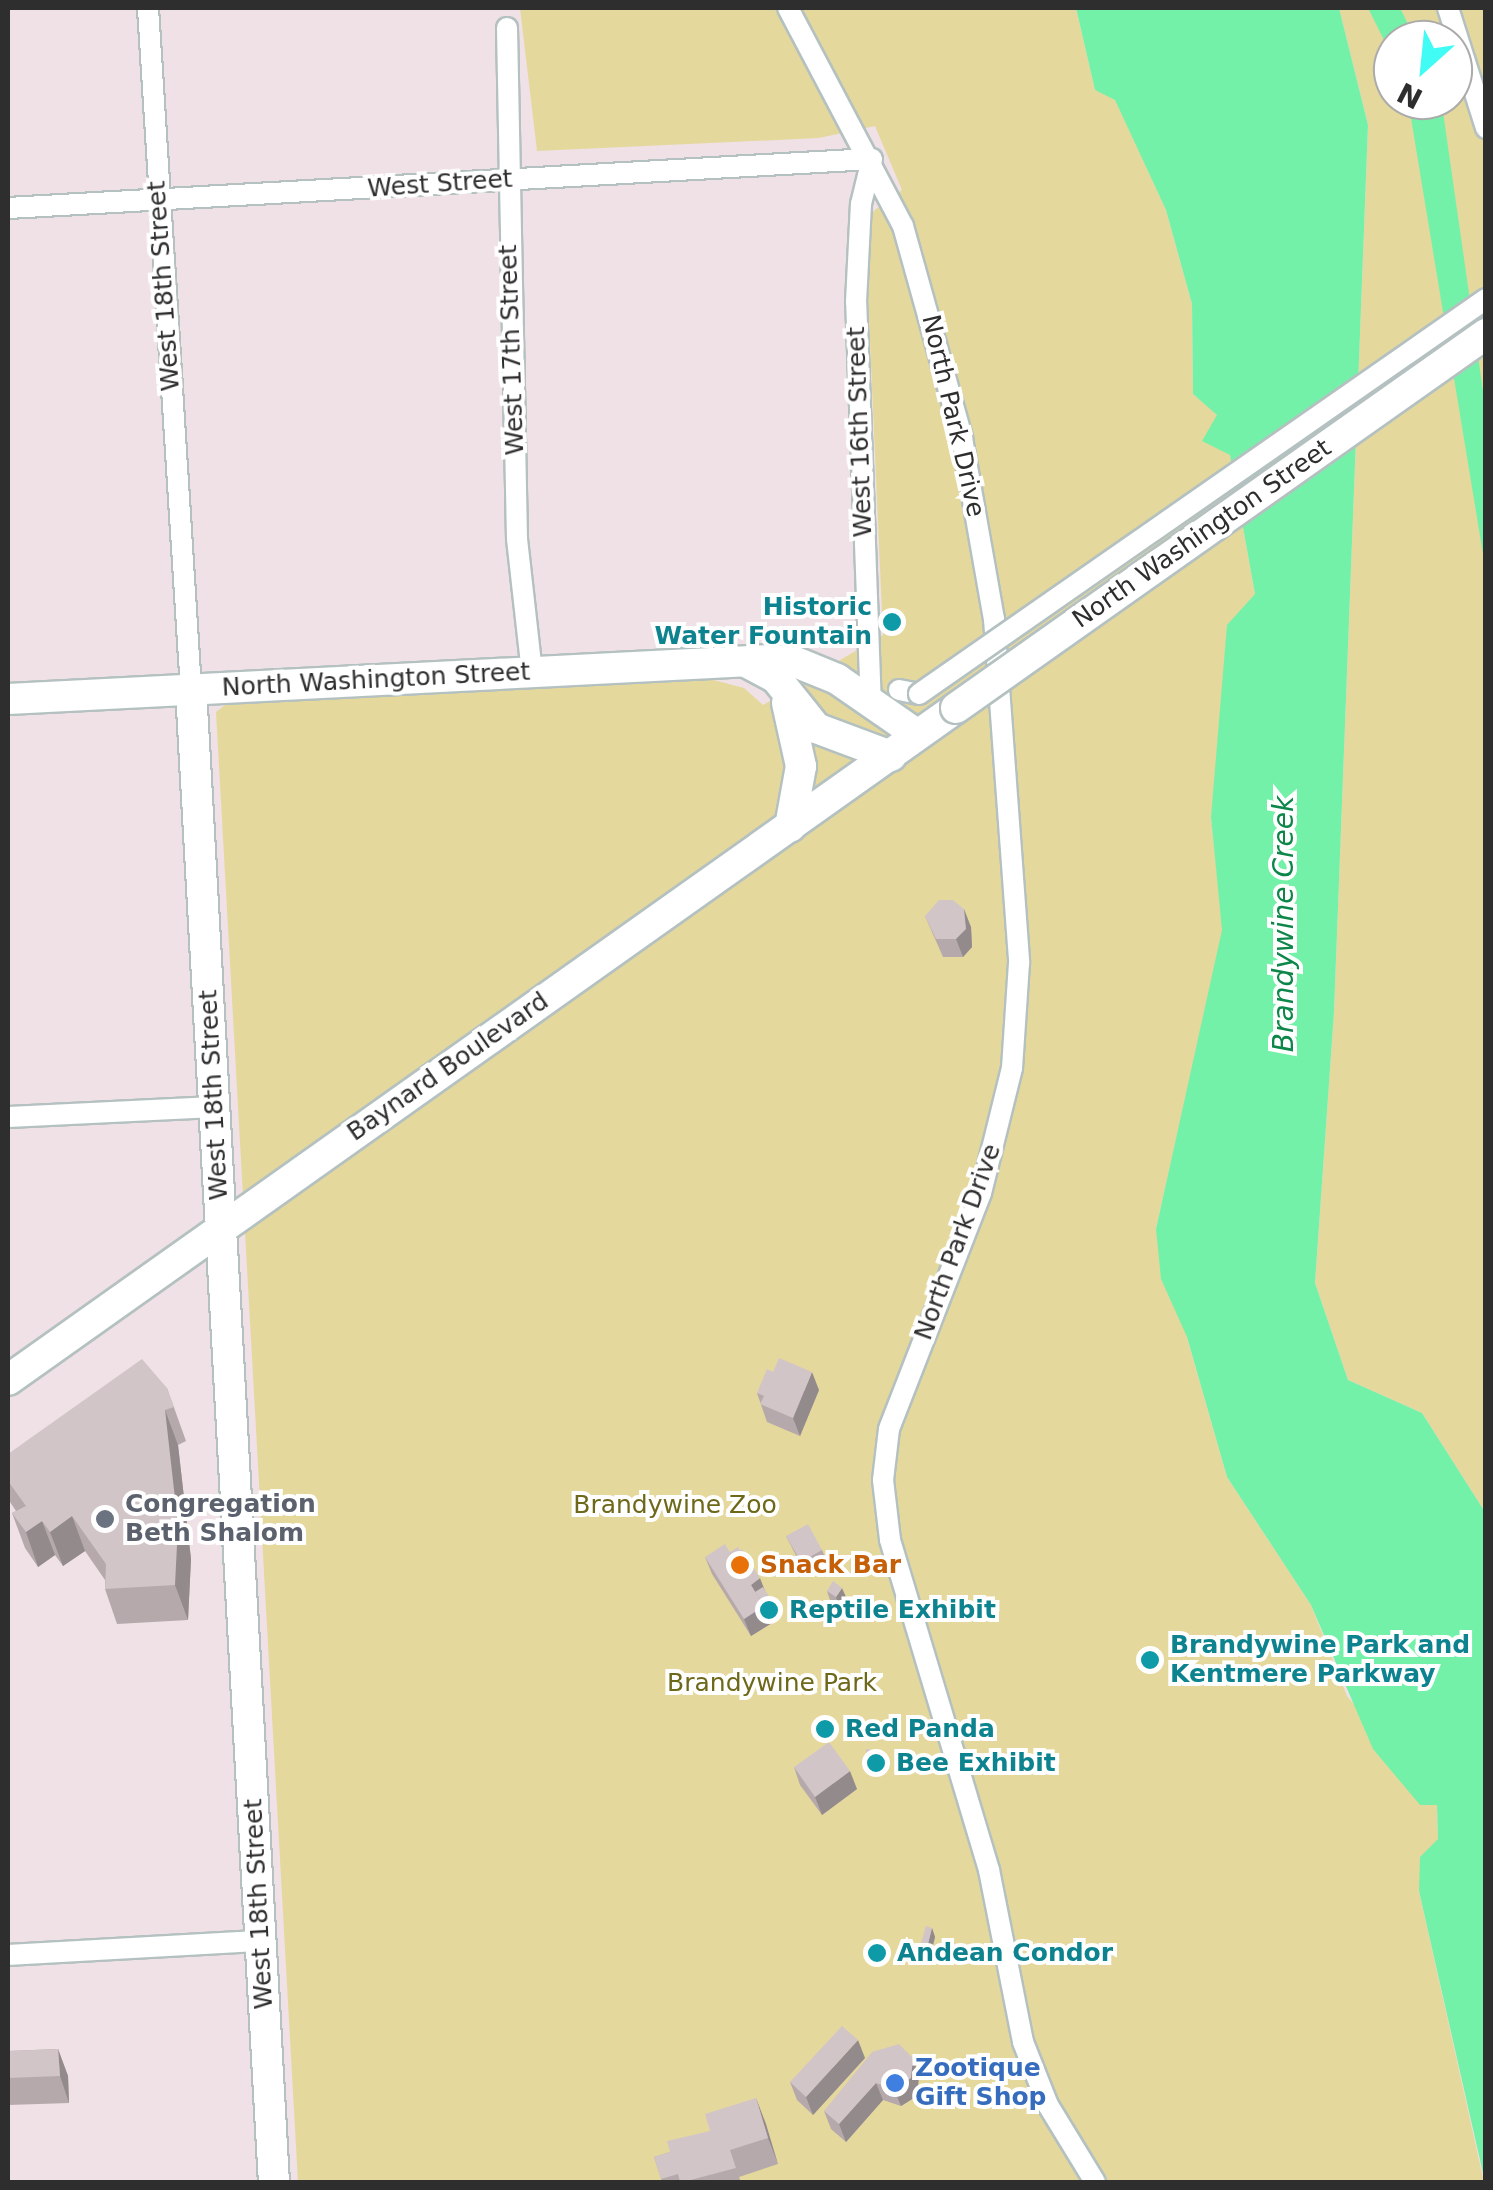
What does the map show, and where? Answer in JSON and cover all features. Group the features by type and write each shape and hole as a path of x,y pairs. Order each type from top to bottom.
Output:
{"street":[{"name":"West 18th Street","path":"148,8 191,690 274,2182"},
{"name":"North Park Drive","path":"788,8 872,159 925,294 975,509 994,619 1019,964 1012,1068 975,1210 888,1429 886,1511 989,1870 1022,2042 1048,2105 1095,2182"},
{"path":"1448,8 1486,128"},
{"name":"West 17th Street","path":"507,28 517,539 532,672"},
{"name":"West Street","path":"8,208 158,203 872,159"},
{"name":"West 16th Street","path":"871,707 856,302 861,204 872,159"},
{"path":"909,692 1486,298"},
{"name":"North Washington Street","path":"891,756 1486,334"},
{"path":"744,661 776,678 816,728 891,756"},
{"name":"North Washington Street","path":"8,699 744,661 793,662 818,670 918,734"},
{"path":"776,678 800,744 800,787 790,828"},
{"name":"Baynard Boulevard","path":"8,1380 891,756"},
{"path":"8,1117 214,1107"},
{"path":"8,1955 261,1940"}],"green space":[{"name":"Brandywine Park","path":"520,8 1076,8 1095,90 1115,99 1166,210 1192,304 1193,394 1218,415 1230,454 1255,594 1211,817 1223,930 1156,1229 1227,1477 1311,1605 1347,1696 1437,1805 1438,1839 1419,1891 1484,2182 298,2182 216,712 225,705 706,678 744,688 763,705 883,635 867,275 871,213 902,190 875,126 819,138 537,151"},
{"path":"1339,8 1485,8 1485,1512 1422,1413 1348,1380 1315,1283 1334,1012 1368,125"}],"water":[{"name":"Brandywine Creek","path":"1076,8 1339,8 1368,125 1334,1012 1315,1283 1348,1380 1422,1413 1485,1512 1485,2182 1419,1891 1420,1857 1438,1839 1437,1805 1420,1805 1373,1749 1311,1605 1227,1477 1187,1337 1161,1279 1156,1229 1222,930 1211,817 1227,625 1255,594 1230,455 1202,441 1217,415 1193,394 1192,304 1166,210 1115,100 1095,90"},
{"path":"1368,8 1400,8 1406,20 1374,20"},
{"path":"1411,120 1444,120 1485,405 1485,566"}],"building":[{"path":"939,900 953,900 964,909 966,929 956,939 936,939 925,916"},
{"path":"779,1358 812,1372 793,1418 760,1404 764,1396 757,1393 767,1369 773,1372"},
{"name":"Congregation Beth Shalom","path":"142,1359 167,1388 174,1407 165,1410 178,1525 175,1585 105,1589 106,1564 72,1516 50,1532 42,1521 26,1532 12,1513 26,1506 8,1481 8,1454"},
{"path":"808,1524 822,1550 801,1562 786,1536"},
{"path":"725,1544 732,1556 742,1549 760,1578 751,1585 764,1606 744,1619 705,1557"},
{"path":"833,1581 842,1588 836,1597 827,1591"},
{"path":"763,1587 777,1609 768,1615 755,1592"},
{"path":"829,1742 850,1771 815,1797 794,1767"},
{"path":"866,1749 878,1751 879,1760 866,1757"},
{"path":"926,1926 932,1928 927,1948 920,1947"},
{"path":"842,2026 858,2040 806,2097 790,2082"},
{"path":"899,2044 913,2058 911,2078 894,2089 876,2083 839,2124 824,2111 872,2052"},
{"path":"58,2049 60,2076 8,2078 8,2051"},
{"path":"756,2098 768,2138 730,2150 736,2168 683,2182 678,2174 661,2179 654,2157 670,2152 667,2141 710,2131 705,2114"}],"place":[{"name":"Historic Water Fountain","path":"892,622"},
{"name":"Congregation Beth Shalom","path":"105,1519"},
{"name":"Snack Bar","path":"740,1565"},
{"name":"Reptile Exhibit","path":"769,1610"},
{"name":"Brandywine Park and Kentmere Parkway","path":"1150,1660"},
{"name":"Red Panda","path":"825,1729"},
{"name":"Bee Exhibit","path":"876,1763"},
{"name":"Andean Condor","path":"877,1953"},
{"name":"Zootique Gift Shop","path":"895,2083"}],"park label":[{"name":"Brandywine Zoo","path":"675,1505"}]}
